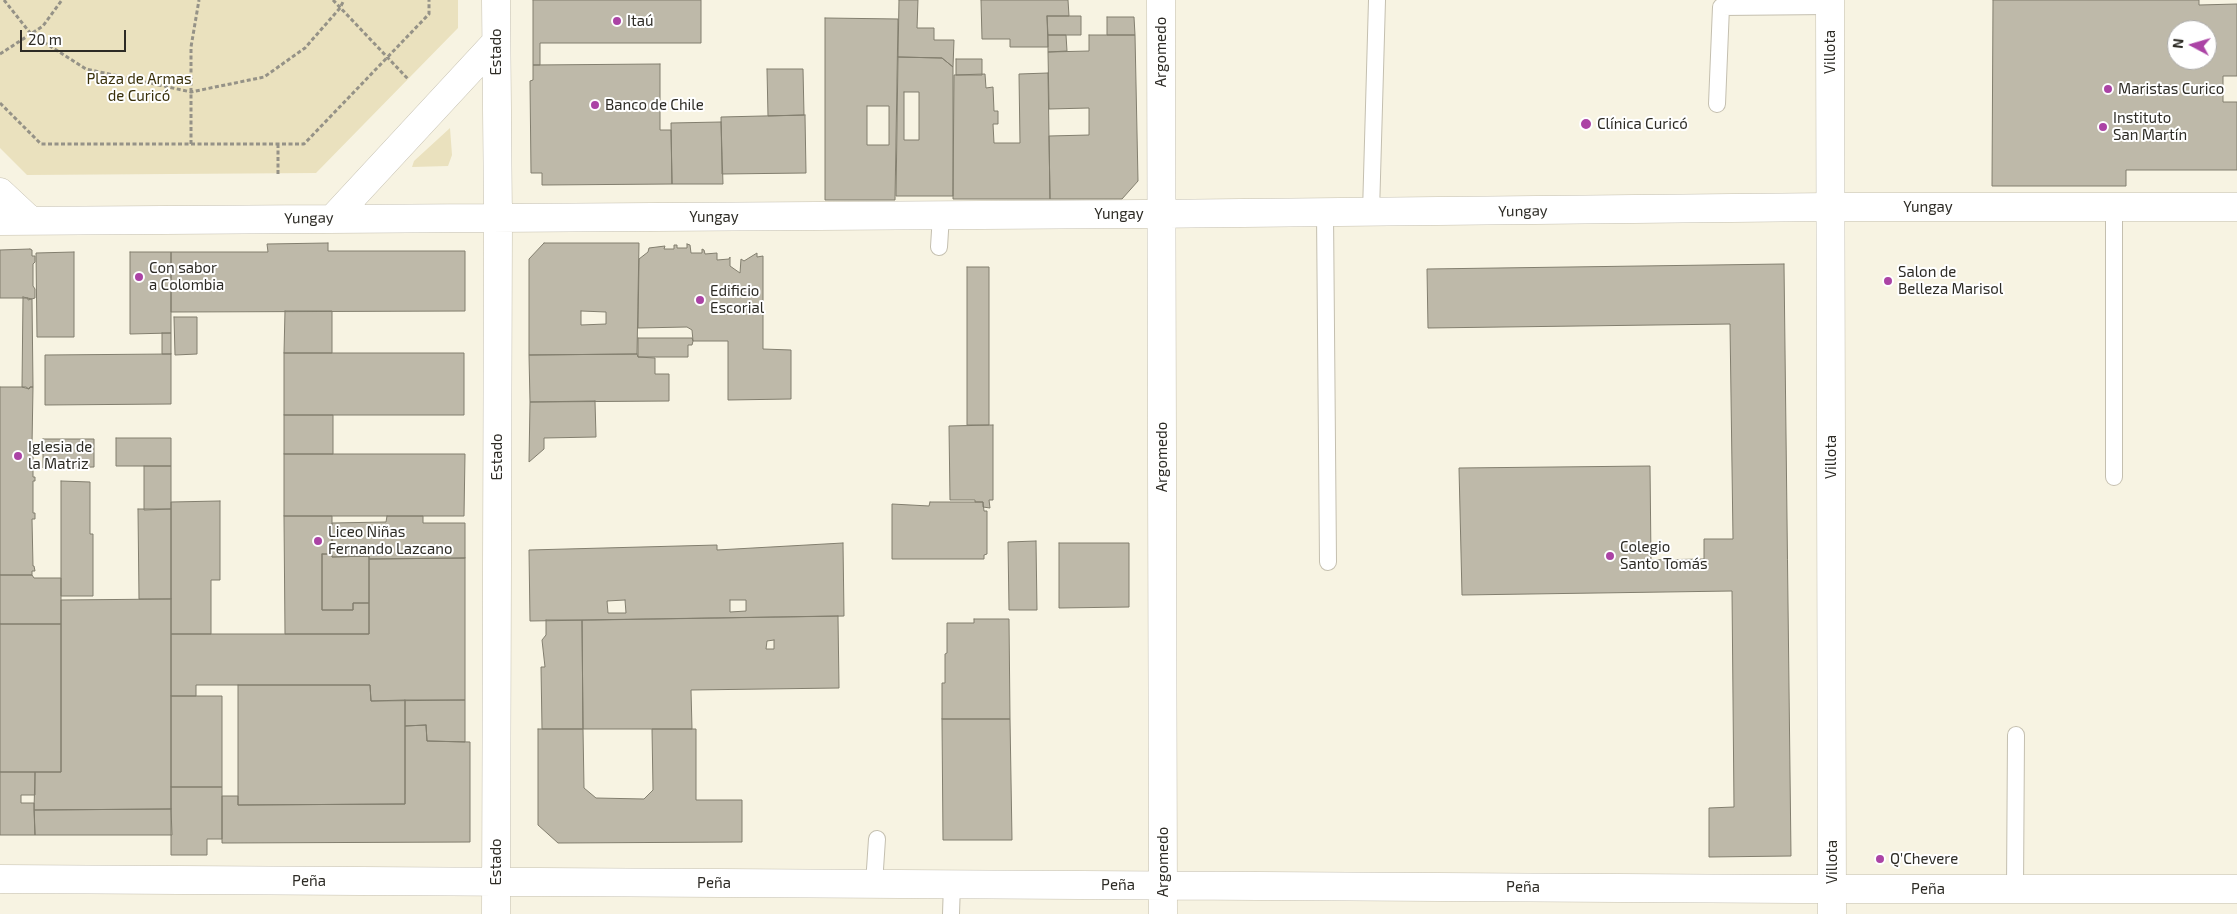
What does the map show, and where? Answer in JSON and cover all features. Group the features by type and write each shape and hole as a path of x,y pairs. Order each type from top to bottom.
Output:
{"street":[{"name":"Estado","path":"496,0 498,218 496,914"},
{"name":"Argomedo","path":"1161,0 1163,914"},
{"name":"Villota","path":"1830,3 1832,901"},
{"path":"334,217 496,42"},
{"path":"0,192 30,220"},
{"name":"Yungay","path":"0,221 334,217 498,218 1830,208 2237,207"},
{"name":"Peña","path":"0,879 1163,886 1832,901 2015,889 2237,889"}],"lane":[{"path":"1371,212 1377,0"},
{"path":"1717,104 1720,7 1830,3"},
{"path":"2114,207 2114,477"},
{"path":"1325,213 1328,562"},
{"path":"939,246 941,215"},
{"path":"2015,889 2016,735"},
{"path":"874,884 877,839"},
{"path":"951,914 952,884"}],"path":[{"path":"4,0 31,34 86,69 191,92 264,77 305,48 340,8 344,0"},
{"path":"0,54 43,26 62,0"},
{"path":"191,144 191,47 199,0"},
{"path":"333,0 408,79"},
{"path":"0,103 41,144 304,144 429,14 429,0"},
{"path":"278,144 278,174"}],"green space":[{"name":"Plaza de Armas de Curicó","path":"0,0 458,0 458,28 316,173 27,175 0,148"},
{"path":"450,128 452,155 448,166 412,167 414,161"}],"building":[{"name":"Itaú","path":"533,0 701,0 701,43 540,43 540,65 533,65"},
{"path":"899,0 918,0 917,28 934,28 934,40 954,40 953,67 942,58 898,57"},
{"path":"981,0 1068,0 1069,16 1047,16 1048,47 1010,47 1010,39 982,39"},
{"name":"Instituto San Martín","path":"1993,0 2199,0 2199,5 2237,4 2237,76 2223,76 2223,102 2237,102 2237,170 2126,170 2126,186 1992,186"},
{"path":"1047,16 1081,16 1081,35 1048,35"},
{"path":"1107,17 1134,17 1135,35 1107,35"},
{"path":"825,18 898,19 895,200 825,200","holes":["867,106 889,106 889,145 867,145"]},
{"path":"1048,35 1066,35 1067,51 1048,52"},
{"path":"1089,35 1135,35 1138,181 1122,199 1050,199 1049,136 1089,135 1089,108 1049,109 1048,52 1089,51"},
{"path":"898,57 942,58 953,67 953,196 896,196","holes":["904,92 919,92 919,140 904,140"]},
{"path":"956,59 982,59 982,75 956,75"},
{"name":"Banco de Chile","path":"660,64 660,130 671,130 672,184 542,185 542,173 531,173 530,81 533,80 533,65"},
{"path":"767,69 803,69 804,115 768,116"},
{"path":"1048,73 1050,199 953,199 954,75 985,74 986,88 993,87 994,111 998,111 998,124 993,124 994,143 1020,143 1019,74"},
{"path":"805,115 806,173 722,174 721,117"},
{"path":"721,122 723,184 672,184 671,123"},
{"path":"328,243 328,251 465,251 465,311 171,312 171,252 268,252 267,244"},
{"path":"544,243 639,243 637,354 529,355 529,259","holes":["581,311 606,312 606,324 581,325"]},
{"name":"Edificio Escorial","path":"687,244 690,245 691,253 702,253 702,249 705,254 717,253 717,260 729,259 730,257 730,266 740,273 741,259 744,261 757,253 757,257 763,256 763,349 791,350 791,399 728,400 728,341 693,341 692,330 687,327 638,328 639,259 648,252 649,248 665,246 664,249 674,249 674,245 677,245 677,248 687,248"},
{"path":"0,250 32,250 32,256 35,256 33,286 35,298 28,300 28,298 0,298"},
{"path":"74,252 74,337 37,337 36,253"},
{"path":"130,252 171,252 171,333 130,334"},
{"path":"1784,264 1791,856 1709,857 1709,808 1734,807 1732,591 1462,595 1459,468 1650,466 1651,560 1704,559 1704,539 1733,539 1730,324 1428,328 1427,269"},
{"path":"967,267 989,267 989,425 967,425"},
{"path":"23,297 32,299 33,387 29,389 22,387"},
{"path":"285,311 332,311 332,353 284,353"},
{"path":"174,317 197,317 197,354 175,355"},
{"path":"162,333 171,333 171,354 162,354"},
{"path":"638,338 692,338 693,341 692,345 688,345 688,357 638,357"},
{"path":"284,353 464,353 464,415 284,415"},
{"path":"171,354 171,404 45,405 45,355"},
{"path":"637,354 638,357 655,358 655,374 669,374 669,401 530,402 529,355"},
{"path":"0,387 26,387 29,389 33,387 32,445 29,445 30,450 33,450 33,477 35,477 35,481 33,481 33,513 35,513 35,519 32,519 33,566 35,571 32,571 32,575 0,575"},
{"path":"595,401 596,437 544,438 544,449 529,462 530,402"},
{"path":"284,415 333,415 333,454 284,454"},
{"path":"993,425 993,500 989,500 990,508 983,507 983,502 975,502 975,500 950,500 949,426"},
{"path":"116,438 171,438 171,466 116,466"},
{"path":"43,439 94,439 94,467 43,468"},
{"path":"284,454 465,454 464,516 284,516"},
{"path":"144,466 171,466 171,509 144,510"},
{"path":"61,481 90,482 90,534 93,534 93,596 61,596"},
{"path":"220,501 220,580 211,580 211,634 171,634 171,502"},
{"path":"930,502 983,502 984,511 987,511 987,554 984,555 984,559 892,559 892,504 929,506"},
{"path":"138,509 171,509 171,599 139,599"},
{"path":"284,516 332,516 332,554 322,554 322,610 353,610 353,603 369,603 369,634 285,634"},
{"path":"387,516 423,516 423,523 465,523 465,558 369,559 369,556 332,557 332,523 386,522"},
{"path":"1036,541 1037,610 1009,610 1008,542"},
{"path":"843,543 844,616 530,621 529,550 717,545 717,550","holes":["625,600 626,613 608,613 607,601","730,600 746,600 746,611 730,612"]},
{"path":"1059,543 1129,543 1129,607 1059,608"},
{"path":"322,554 332,554 332,557 369,556 369,603 353,603 353,610 322,610"},
{"path":"465,558 465,700 371,701 370,685 196,685 196,696 171,696 171,634 369,634 369,559"},
{"path":"0,575 32,575 34,578 61,578 61,624 0,624"},
{"path":"171,599 171,809 34,810 35,772 61,772 61,600"},
{"path":"838,616 839,688 691,690 692,729 583,729 582,620","holes":["774,640 774,649 766,649 767,641"]},
{"path":"974,619 1009,619 1010,719 942,719 942,683 945,683 947,623 974,623"},
{"path":"546,620 582,620 583,729 542,729 541,667 545,667 542,640 546,635"},
{"path":"0,624 61,624 61,772 0,772"},
{"path":"238,685 370,685 371,701 405,700 405,804 238,805"},
{"path":"171,696 222,696 222,787 171,787"},
{"path":"405,700 465,700 465,742 427,741 426,725 405,726"},
{"path":"942,719 1010,719 1012,840 943,840"},
{"path":"426,725 427,741 470,742 470,842 222,843 222,796 238,796 238,805 405,804 405,726"},
{"path":"538,729 583,729 584,788 596,798 644,799 653,790 652,729 696,729 696,800 742,800 742,842 558,843 538,825"},
{"path":"0,772 35,772 35,795 21,795 21,803 34,803 35,835 0,835"},
{"path":"171,787 222,787 222,839 207,839 207,855 171,855"},
{"path":"171,809 172,835 35,835 34,810"}],"place":[{"name":"Itaú","path":"617,21"},
{"name":"Maristas Curico","path":"2108,89"},
{"name":"Banco de Chile","path":"595,105"},
{"name":"Clínica Curicó","path":"1586,124"},
{"name":"Instituto San Martín","path":"2103,127"},
{"name":"Con sabor a Colombia","path":"139,277"},
{"name":"Salon de Belleza Marisol","path":"1888,281"},
{"name":"Edificio Escorial","path":"700,300"},
{"name":"Iglesia de la Matriz","path":"18,456"},
{"name":"Liceo Niñas Fernando Lazcano","path":"318,541"},
{"name":"Colegio Santo Tomás","path":"1610,556"},
{"name":"Q'Chevere","path":"1880,859"}]}
